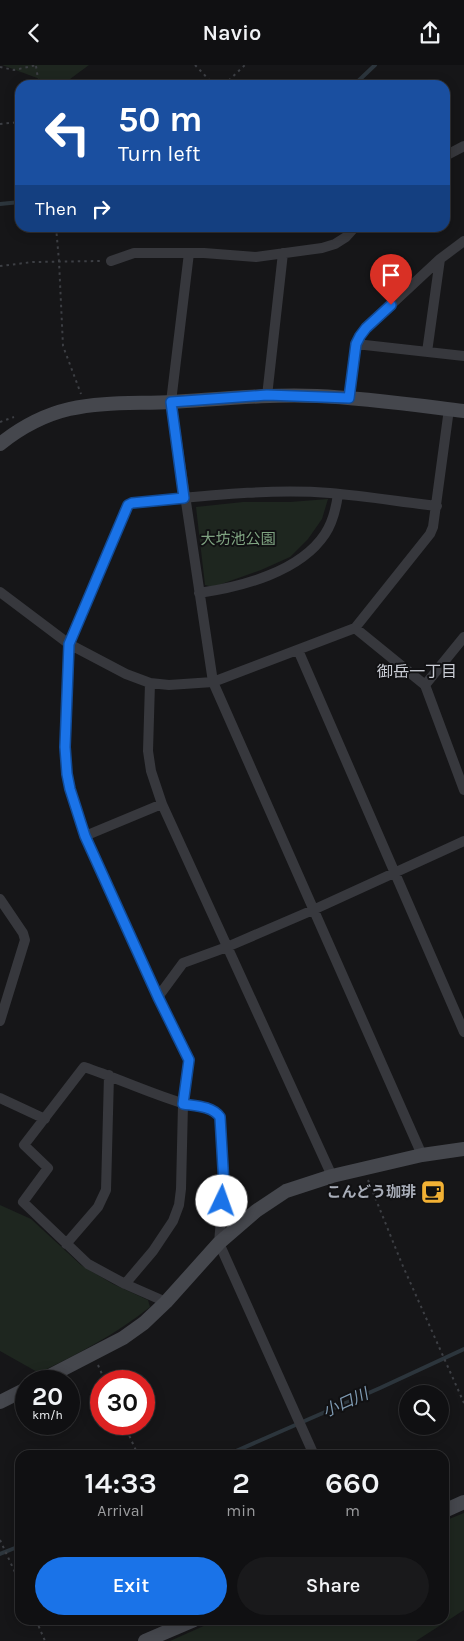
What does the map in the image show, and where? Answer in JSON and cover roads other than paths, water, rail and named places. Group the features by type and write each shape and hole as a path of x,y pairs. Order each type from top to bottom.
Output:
{"street":[{"path":"450,154 464,147"},
{"path":"111,261 134,253 189,253 256,257 322,248 335,244 350,232"},
{"path":"349,398 356,344 360,336 366,328 440,259 464,241"},
{"path":"189,253 171,402 184,498 214,683 422,1155"},
{"path":"267,395 283,253"},
{"path":"427,352 440,259"},
{"path":"356,344 464,357"},
{"path":"0,444 39,419 63,410 108,403 171,402 267,395 349,398 464,411"},
{"path":"0,592 69,644 116,669 150,683 176,685 214,683 355,628 430,534 437,506 449,409"},
{"path":"125,1284 158,1243 173,1221 179,1205 183,1104 189,1060 158,997 85,836 70,789 65,747 69,644 128,505 132,503 292,492 338,494 437,506"},
{"path":"199,593 220,590 250,581 278,571 303,557 318,543 328,529 334,514 338,494"},
{"path":"355,628 425,685 464,790"},
{"path":"425,685 464,637"},
{"path":"298,651 464,1032"},
{"path":"150,683 148,751 151,771 162,804 332,1176"},
{"path":"85,836 162,804"},
{"path":"158,997 183,963 227,947 313,910 464,841"},
{"path":"0,899 23,933 25,940 0,1021"},
{"path":"166,1302 125,1284 88,1264 24,1202 48,1168 24,1145 84,1067 183,1104 208,1108 216,1111 220,1117 224,1185 219,1243 312,1450"},
{"path":"66,1244 98,1207 106,1190 109,1075"},
{"path":"0,1098 45,1119"},
{"path":"62,1370 123,1338 144,1323 166,1302 219,1243 256,1211 286,1191 364,1168 422,1155 464,1149"},
{"path":"0,1402 15,1394"},
{"path":"449,1509 464,1502"},
{"path":"145,1641 182,1625"}],"waterway":[{"path":"359,80 375,65"},
{"path":"0,204 15,202"},
{"name":"小口川","path":"238,1450 464,1349"},
{"name":"小口川","path":"0,1554 15,1548"}],"place":[{"name":"こんどう珈琲","path":"433,1192"}],"district":[{"name":"御岳一丁目","path":"417,671"}],"park label":[{"name":"大坊池公園","path":"238,539"}]}
